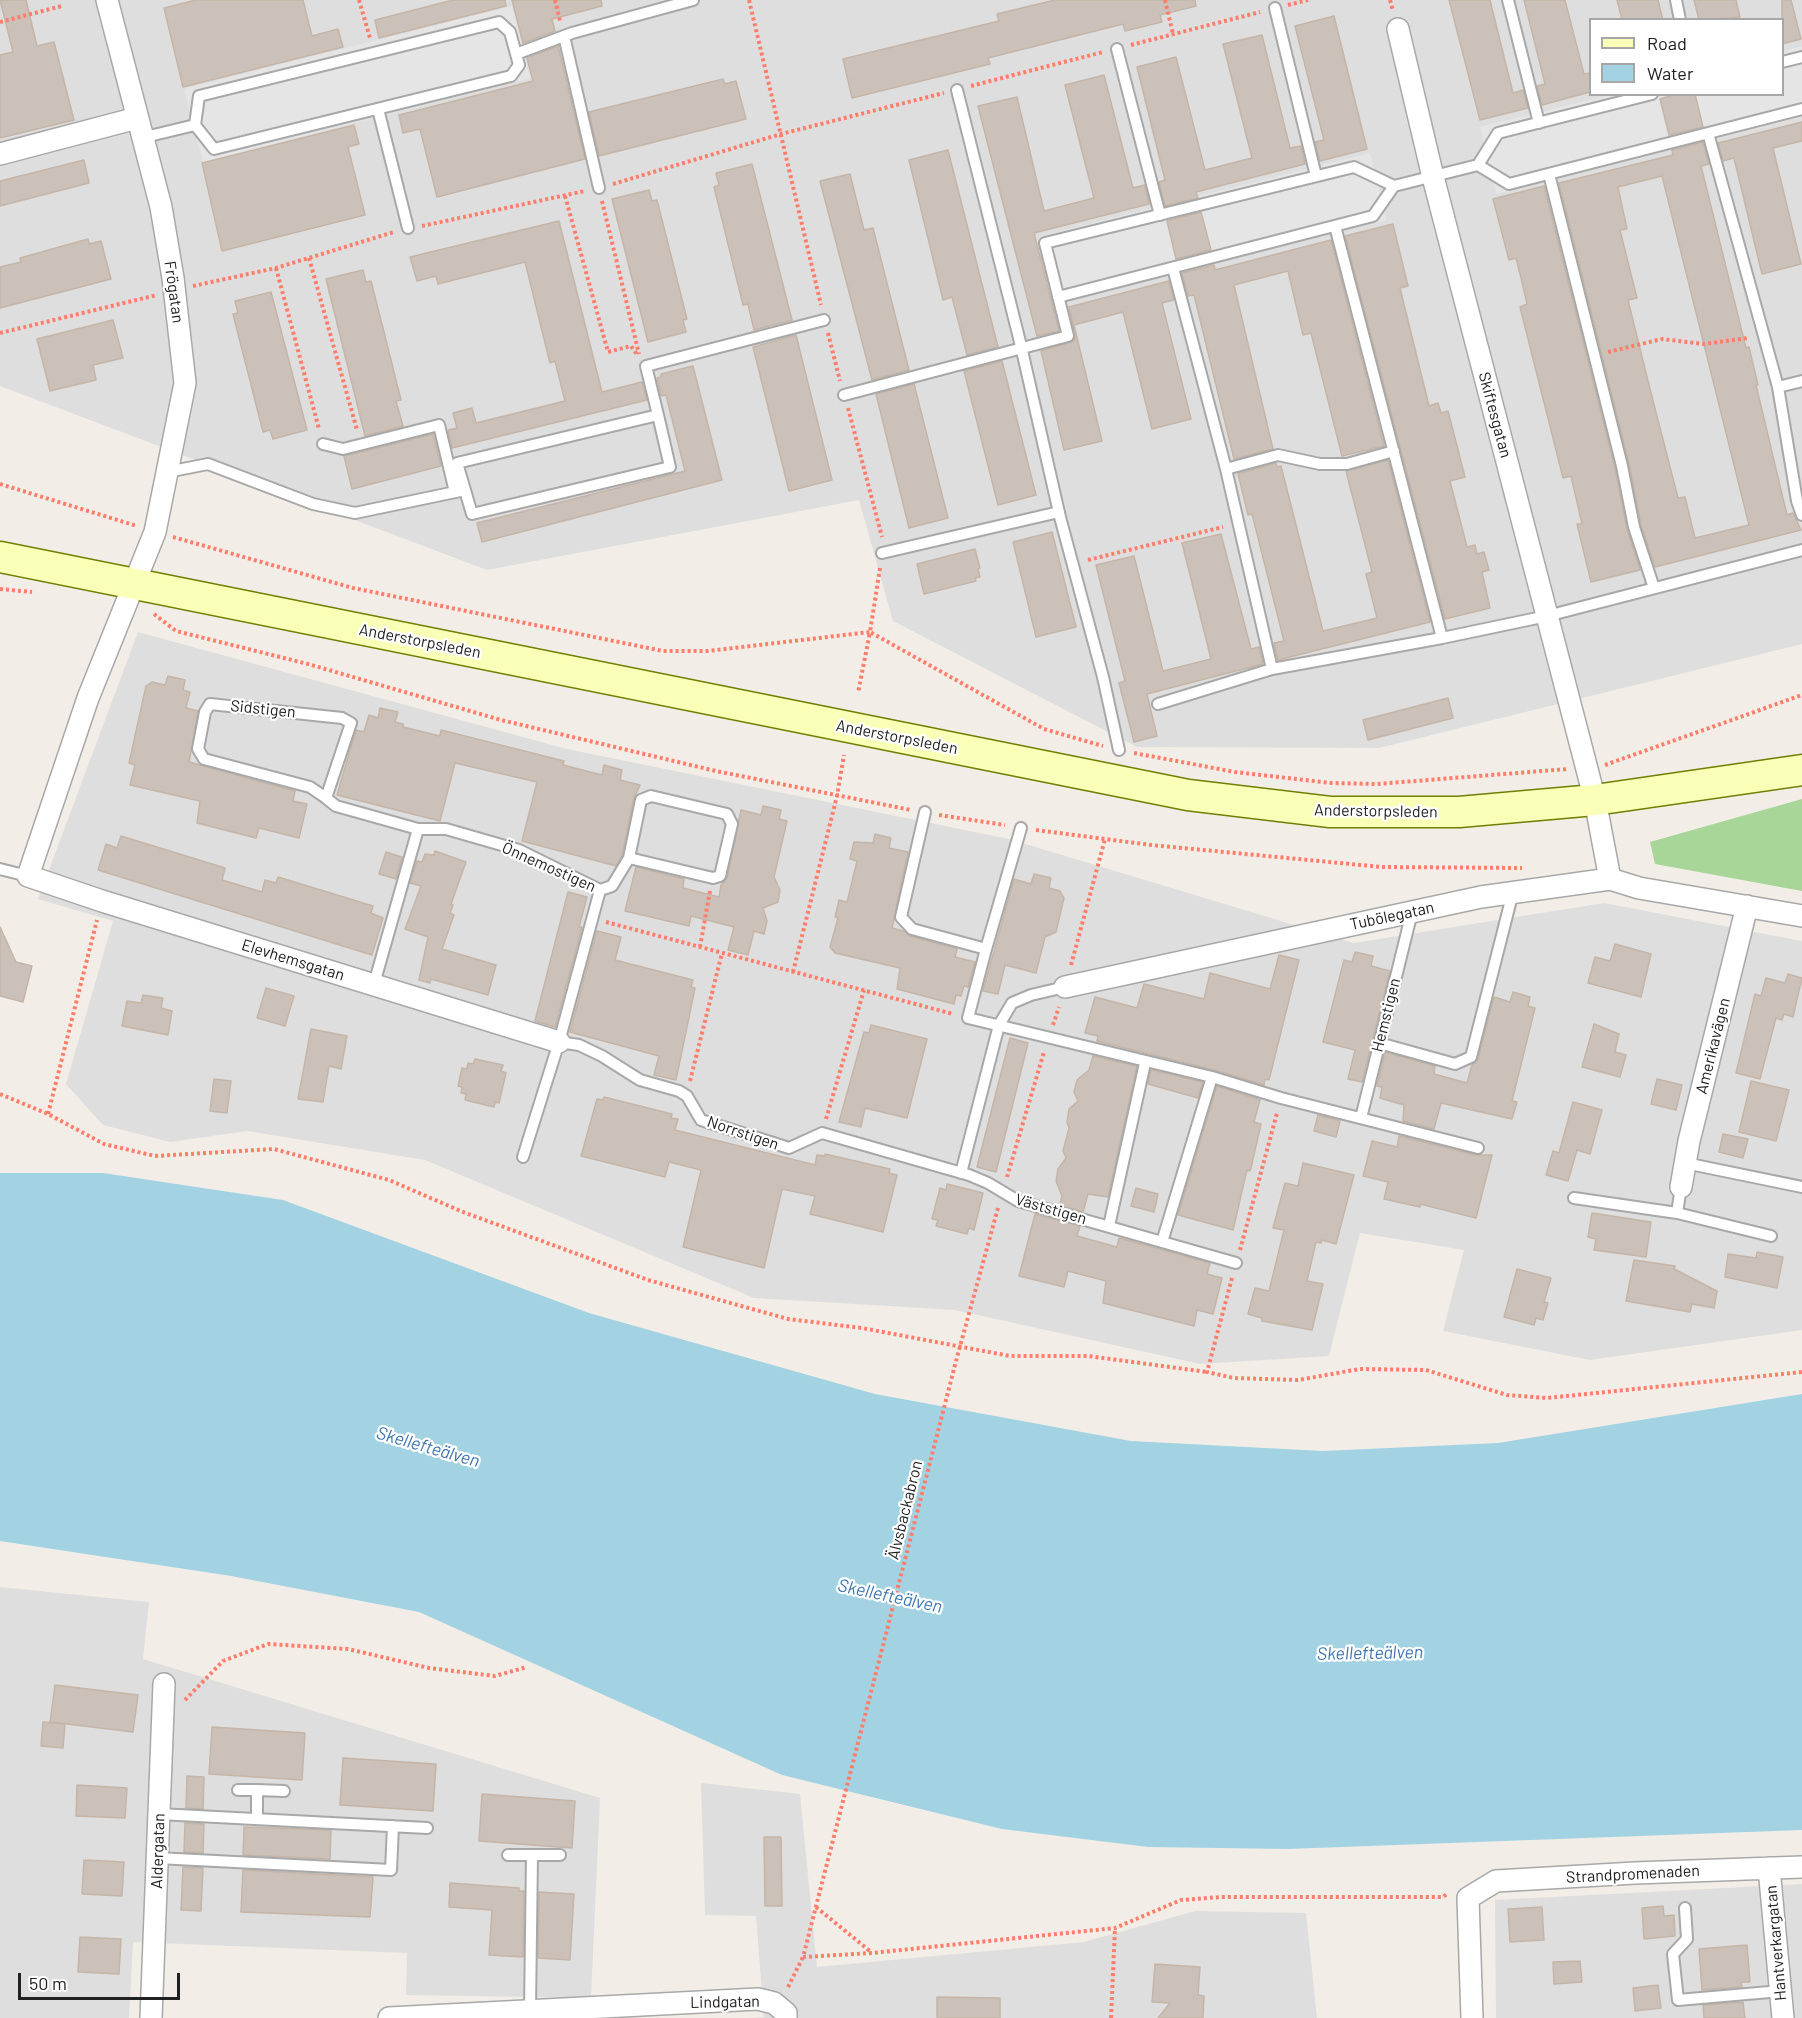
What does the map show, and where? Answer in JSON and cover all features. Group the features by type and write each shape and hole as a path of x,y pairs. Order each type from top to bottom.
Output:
{"main road":[{"name":"Anderstorpsleden","path":"0,557 131,596 1188,795 1330,812 1458,813 1595,800 1802,770"}],"street":[{"name":"Frögatan","path":"107,0 161,207 175,290 185,383 155,532 131,596"},
{"name":"Skiftesgatan","path":"1398,29 1433,177 1595,800 1610,879"},
{"path":"0,154 139,128"},
{"path":"28,876 88,698 131,596"},
{"name":"Elevhemsgatan","path":"28,876 559,1042"},
{"name":"Tubölegatan","path":"1065,987 1412,912 1513,892 1610,879 1640,888 1802,915"},
{"name":"Amerikavägen","path":"1681,1186 1747,906"},
{"name":"Aldergatan","path":"151,2018 164,1684"},
{"name":"Strandpromenaden","path":"1461,1894 1496,1881 1802,1867"},
{"name":"Hantverkargatan","path":"1769,1868 1783,2018"},
{"path":"1461,1894 1472,2018"},
{"name":"Lindgatan","path":"389,2018 758,1999 780,2010"}],"lane":[{"path":"516,54 564,36 693,0"},
{"path":"1508,0 1539,123"},
{"path":"1676,0 1680,18"},
{"path":"1275,8 1316,176"},
{"path":"499,22 510,32 516,54 519,66 511,76 214,149 195,125 199,96 499,22"},
{"path":"564,36 599,188"},
{"path":"1117,48 1160,215"},
{"path":"1784,62 1802,57"},
{"path":"957,90 1021,346 1059,513 1103,677 1119,750"},
{"path":"844,395 1021,346 1068,336 1046,243 1354,167 1394,186 1433,177 1478,165 1498,134 1644,96"},
{"path":"378,109 408,228"},
{"path":"1478,165 1509,184 1802,109"},
{"path":"139,128 195,125"},
{"path":"1708,133 1778,387 1802,515"},
{"path":"1549,174 1634,527 1654,588"},
{"path":"1058,297 1373,216 1394,186"},
{"path":"1335,226 1442,638"},
{"path":"1173,268 1226,469 1272,669"},
{"path":"323,444 343,449 439,425 460,491 472,514 670,466 646,366 824,320"},
{"path":"1778,387 1802,381"},
{"path":"460,491 457,463 658,415"},
{"path":"1226,469 1278,455 1320,464 1347,464 1394,452"},
{"path":"167,472 208,464 313,504 355,513 460,491"},
{"path":"882,553 1059,513"},
{"path":"1158,704 1272,669 1442,638 1547,615 1802,550"},
{"name":"Sidstigen","path":"326,798 351,723 342,718 210,704 206,711 198,749 204,759 310,787 336,806 418,829"},
{"name":"Önnemostigen","path":"418,829 446,829 519,850 600,890 612,886 629,858 641,800 651,796 727,814 732,824 720,876 713,878"},
{"path":"926,812 901,917 912,929 986,949"},
{"path":"1021,828 986,949 969,1018 1145,1063 1212,1077 1281,1098 1478,1148"},
{"path":"374,984 418,829"},
{"path":"629,858 713,878"},
{"name":"Elevhemsgatan","path":"0,868 28,876"},
{"path":"523,1157 559,1042 600,890"},
{"path":"1379,1043 1455,1064 1471,1057 1513,892"},
{"name":"Hemstigen","path":"1361,1118 1412,912"},
{"name":"Tubölegatan","path":"999,1025 1012,1003 1031,995 1065,987"},
{"path":"961,1173 999,1025"},
{"path":"559,1042 579,1045 602,1056 639,1080 687,1096"},
{"path":"1109,1226 1145,1063"},
{"path":"1162,1242 1212,1077"},
{"name":"Norrstigen","path":"687,1096 701,1120 789,1148 822,1133"},
{"name":"Väststigen","path":"822,1133 961,1173 988,1183 1018,1201 1236,1263"},
{"path":"1685,1163 1802,1187"},
{"path":"1677,1213 1681,1186"},
{"path":"1574,1198 1677,1213 1771,1236"},
{"path":"238,1790 284,1791"},
{"path":"257,1790 257,1819"},
{"path":"159,1814 427,1828"},
{"path":"158,1858 391,1870 393,1826"},
{"path":"508,1855 560,1855"},
{"path":"530,2010 532,1855"},
{"path":"1685,1908 1687,1938 1672,1954 1678,2000 1781,1991"}],"path":[{"path":"359,0 374,53"},
{"path":"555,0 564,36"},
{"path":"749,0 824,320 883,543 870,632 858,693"},
{"path":"1165,0 1173,34"},
{"path":"0,333 276,268 408,228 599,188 781,134 1308,0"},
{"path":"0,22 62,6"},
{"path":"565,196 608,352 631,346 640,358 599,188"},
{"path":"309,258 361,445"},
{"path":"276,268 323,444"},
{"path":"1594,356 1662,339 1704,344 1764,336"},
{"path":"0,484 155,532 353,588 663,651 708,651 870,632 1044,729 1078,741 1235,772 1331,783 1377,784 1612,764 1802,695"},
{"path":"1073,564 1239,523"},
{"path":"0,589 37,592"},
{"path":"131,596 176,631 308,664 501,720 716,771 837,796 1021,828 1105,839 1382,867 1529,868"},
{"path":"793,972 837,796 844,755"},
{"name":"Älvsbackabron","path":"780,2010 784,1995 803,1957 956,1361 1002,1192 1065,987 1105,839"},
{"path":"700,947 713,878"},
{"path":"48,1114 102,901"},
{"path":"591,918 969,1018"},
{"path":"687,1096 722,953"},
{"path":"822,1133 864,990"},
{"path":"0,1094 48,1114 104,1144 155,1156 274,1149 389,1180 463,1212 648,1280 788,1318 862,1328 1010,1356 1088,1356 1207,1372 1234,1378 1298,1380 1360,1369 1426,1370 1507,1395 1547,1398 1802,1372"},
{"path":"1207,1372 1281,1098"},
{"path":"163,1710 182,1703 223,1661 268,1644 348,1649 429,1668 495,1676 527,1667"},
{"path":"803,1957 872,1953 1115,1928 1181,1900 1221,1897 1443,1897 1461,1894"},
{"path":"816,1907 872,1953"},
{"path":"1112,2018 1115,1928"}],"shaded area":[{"path":"0,0 1802,0 1802,644 1379,748 1137,747 893,621 859,500 487,570 0,386"},
{"path":"512,6 530,78 203,162 184,89"},
{"path":"1802,46 1802,117 1497,194 1480,127 1606,96 1784,96 1784,51"},
{"path":"1370,153 1387,220 1058,303 1041,236"},
{"path":"138,632 567,749 1009,839 1354,943 1604,903 1802,941 1802,1330 1590,1360 1443,1331 1464,1250 1360,1233 1329,1356 1200,1364 955,1310 754,1298 425,1160 247,1131 170,1142 103,1125 66,1084 113,921 38,899"},
{"path":"0,1587 149,1602 143,1659 600,1798 591,1998 406,1995 407,1953 133,1942 129,2018 0,2018"},
{"path":"701,1783 800,1794 817,1967 1084,1942 1195,1911 1306,1913 1317,2018 748,2018 764,2017 756,1916 705,1915"},
{"path":"1802,1884 1802,2018 1496,2018 1495,1900"}],"green space":[{"path":"1802,799 1802,891 1655,864 1650,842"}],"water":[{"name":"Skellefteälven","path":"0,1173 103,1173 283,1200 589,1313 875,1394 1131,1441 1323,1451 1498,1443 1802,1394 1802,1830 1288,1849 1148,1847 1002,1829 782,1775 419,1612 231,1576 0,1541"}],"building":[{"path":"0,0 26,0 37,46 54,42 74,120 0,138 0,55 13,52"},
{"path":"196,0 303,0 312,36 338,29 343,47 183,87 164,8"},
{"path":"453,0 505,0 506,6 379,38 375,20"},
{"path":"512,0 601,0 602,6 552,19 555,31 523,43"},
{"path":"1055,0 1195,0 1196,6 1160,15 1162,22 1125,31 1123,24 988,58 990,64 852,98 843,59 999,21 997,14"},
{"path":"1449,0 1490,0 1513,93 1523,90 1528,108 1480,120"},
{"path":"1524,0 1565,0 1584,74 1589,73 1589,92 1542,105 1537,86 1545,84"},
{"path":"1617,0 1658,0 1662,18 1622,18"},
{"path":"1694,0 1736,0 1740,17 1698,18"},
{"path":"1782,0 1791,0 1801,39 1784,43 1784,18 1782,18"},
{"path":"1334,16 1367,149 1320,161 1315,142 1324,140 1295,26"},
{"path":"1262,35 1290,148 1301,146 1305,164 1196,192 1198,198 1165,206 1159,182 1165,180 1137,67 1176,57 1205,170 1252,158 1223,44"},
{"path":"558,46 585,159 437,197 420,129 403,133 399,115 533,81 527,58"},
{"path":"1104,75 1133,188 1145,185 1149,204 1034,233 1059,331 1037,336 978,106 1017,97 1044,211 1094,198 1065,85"},
{"path":"723,79 725,84 736,81 746,119 599,156 589,112"},
{"path":"1670,96 1695,96 1703,127 1669,135 1660,99"},
{"path":"1802,122 1802,141 1773,148 1801,264 1762,274 1734,158 1723,161 1718,143"},
{"path":"354,125 359,144 348,147 365,215 222,251 202,163"},
{"path":"1703,142 1709,164 1701,166 1746,348 1749,347 1787,515 1793,513 1801,530 1655,567 1641,525 1629,464 1559,183 1673,155 1672,150","holes":["1662,176 1749,525 1695,538 1685,497 1678,498 1628,300 1637,298 1620,230 1627,229 1618,187"]},
{"path":"948,150 998,347 967,355 952,297 943,300 909,160"},
{"path":"84,160 89,183 0,206 0,181"},
{"path":"752,164 792,320 754,330 748,304 743,305 714,187 719,185 716,173"},
{"path":"850,174 864,230 873,228 909,370 872,380 820,181"},
{"path":"1544,186 1615,468 1627,529 1640,570 1591,582 1577,524 1582,524 1571,476 1563,478 1520,307 1527,304 1516,258 1509,260 1493,199"},
{"path":"649,190 652,201 657,200 687,319 683,320 686,332 648,342 612,199"},
{"path":"1201,212 1211,250 1176,259 1167,221"},
{"path":"559,221 602,392 642,382 647,400 452,448 448,430 457,428 453,413 472,408 476,423 565,401 555,361 550,363 525,262 438,284 436,276 417,281 410,257"},
{"path":"1393,224 1408,286 1400,288 1429,406 1438,403 1441,413 1448,411 1465,477 1450,481 1467,547 1475,545 1477,554 1484,552 1489,570 1482,572 1490,608 1445,619 1345,236"},
{"path":"88,239 89,244 101,241 111,279 0,308 0,267 21,262 20,258"},
{"path":"1331,240 1384,446 1342,456 1311,333 1303,335 1288,271 1234,285 1273,449 1234,459 1194,295 1188,296 1182,273 1214,265 1215,270"},
{"path":"363,270 366,282 371,281 401,400 396,401 403,426 365,436 326,279"},
{"path":"1169,281 1174,300 1162,303 1191,419 1152,429 1123,312 1074,325 1102,441 1064,450 1041,351 1074,341 1075,334 1069,307"},
{"path":"271,292 307,430 273,439 270,430 263,432 233,314 238,313 235,301"},
{"path":"113,320 123,358 93,365 96,380 50,391 37,339"},
{"path":"796,335 832,480 789,491 753,347"},
{"path":"1002,361 1036,495 998,505 964,371"},
{"path":"693,366 722,480 482,542 477,523 685,471 666,395 661,396 657,378 661,377 661,374"},
{"path":"914,384 948,518 909,528 876,394"},
{"path":"433,434 441,466 352,489 344,456"},
{"path":"1388,460 1430,622 1278,660 1274,643 1284,641 1252,514 1248,515 1238,474 1276,463 1277,467 1281,466 1323,631 1377,618 1366,574 1372,572 1346,471"},
{"path":"1052,532 1076,627 1036,637 1013,542"},
{"path":"1221,534 1251,649 1259,647 1263,664 1147,694 1157,736 1134,742 1119,683 1125,681 1096,565 1134,556 1163,671 1211,659 1182,543"},
{"path":"975,549 980,568 978,569 980,577 975,578 976,581 924,594 917,564"},
{"path":"168,676 185,680 183,690 190,692 186,708 198,711 189,762 295,791 293,801 307,804 299,838 259,828 256,838 197,823 200,801 130,785 135,765 129,763 146,686 152,682 165,685"},
{"path":"1448,698 1453,718 1368,740 1363,720"},
{"path":"380,708 398,712 395,722 403,724 403,727 440,736 441,730 564,761 563,765 602,775 604,765 622,770 620,780 640,785 634,798 622,855 616,866 522,841 537,782 455,763 440,821 337,795 356,730 364,732 369,715 378,718"},
{"path":"763,806 781,810 779,819 787,821 774,877 780,890 778,902 763,908 767,921 764,934 754,931 748,955 728,950 734,927 691,916 689,926 625,911 636,867 684,879 683,888 719,897 721,885 727,878 741,810 761,815"},
{"path":"875,834 891,838 889,848 908,852 892,928 910,936 957,949 955,957 975,962 968,987 964,986 961,996 956,995 954,1004 897,989 900,968 835,953 830,947 838,918 835,917 839,900 847,902 857,861 850,859 854,842 873,843"},
{"path":"121,836 225,868 222,880 262,892 265,880 276,883 278,877 373,906 371,913 383,918 372,955 98,870 106,844 117,848"},
{"path":"435,851 466,862 451,904 453,905 450,913 454,915 442,949 496,965 488,995 431,979 430,983 419,980 428,937 405,929 421,886 410,883 417,861 422,862 425,854 434,855"},
{"path":"386,852 402,857 396,879 379,874"},
{"path":"1034,874 1051,878 1049,888 1060,891 1064,898 1056,932 1045,937 1036,973 1005,965 998,994 983,991 1014,879 1031,884"},
{"path":"568,892 587,897 579,927 582,927 555,1027 535,1021"},
{"path":"0,927 16,962 32,966 23,1002 0,996"},
{"path":"597,931 621,937 615,960 693,980 691,987 695,988 676,1080 654,1075 659,1056 570,1032"},
{"path":"1615,944 1651,954 1641,997 1588,983 1595,957 1610,961"},
{"path":"1355,952 1373,956 1371,966 1390,971 1362,1082 1348,1079 1355,1050 1323,1042 1344,960 1352,962"},
{"path":"1279,955 1299,960 1269,1080 1265,1079 1264,1085 1097,1041 1098,1036 1085,1033 1095,997 1137,1008 1144,984 1204,999 1210,973 1270,989"},
{"path":"1788,974 1802,978 1793,1017 1784,1014 1782,1020 1776,1018 1760,1079 1736,1073 1755,994 1761,996 1766,978 1785,983"},
{"path":"266,988 294,996 285,1026 257,1018"},
{"path":"1513,992 1530,997 1528,1006 1535,1008 1512,1101 1517,1102 1512,1119 1441,1103 1434,1129 1403,1121 1404,1105 1380,1098 1382,1087 1377,1086 1385,1052 1435,1066 1434,1074 1467,1083 1472,1065 1478,1059 1494,997 1510,1002"},
{"path":"143,995 163,998 161,1008 172,1011 168,1035 122,1026 127,1001 141,1003"},
{"path":"1594,1024 1619,1034 1615,1052 1626,1055 1620,1077 1582,1067"},
{"path":"871,1025 927,1039 907,1118 865,1108 861,1127 839,1122 864,1032 869,1033"},
{"path":"311,1029 347,1036 341,1069 329,1066 323,1102 298,1099"},
{"path":"1010,1038 1028,1043 996,1172 977,1167"},
{"path":"1093,1056 1137,1066 1108,1197 1088,1194 1083,1212 1060,1205 1062,1196 1056,1181 1058,1169 1066,1158 1063,1151 1069,1128 1067,1122 1069,1109 1078,1101 1074,1092 1077,1080 1089,1070"},
{"path":"475,1059 503,1065 501,1071 506,1073 499,1103 495,1102 494,1107 465,1100 466,1094 461,1093 462,1087 458,1086 462,1068 467,1069 468,1063 473,1064"},
{"path":"1151,1070 1203,1082 1198,1098 1148,1084"},
{"path":"214,1079 231,1081 227,1113 210,1111"},
{"path":"1657,1079 1682,1085 1676,1110 1651,1104"},
{"path":"1751,1081 1789,1090 1776,1141 1739,1132"},
{"path":"1217,1086 1260,1100 1254,1122 1261,1124 1233,1230 1178,1215"},
{"path":"604,1097 672,1114 671,1118 678,1119 675,1130 815,1165 817,1155 825,1156 825,1154 890,1169 889,1173 897,1175 883,1232 810,1214 815,1196 782,1189 764,1268 683,1247 701,1170 669,1162 665,1177 581,1156 597,1099 603,1100"},
{"path":"1573,1102 1602,1110 1590,1154 1577,1150 1568,1181 1546,1175 1553,1151 1559,1153"},
{"path":"1318,1115 1340,1121 1336,1137 1314,1131"},
{"path":"1723,1134 1748,1139 1743,1158 1719,1152"},
{"path":"1399,1136 1476,1155 1492,1155 1476,1218 1420,1204 1420,1207 1384,1199 1388,1182 1363,1176 1372,1141 1397,1147"},
{"path":"1303,1163 1354,1175 1336,1244 1322,1240 1321,1243 1316,1242 1307,1281 1323,1284 1312,1330 1262,1321 1262,1318 1248,1314 1255,1288 1269,1291 1284,1230 1273,1228 1285,1183 1298,1186"},
{"path":"947,1184 983,1193 974,1230 969,1228 967,1234 936,1226 938,1220 932,1219 940,1188 946,1190"},
{"path":"1136,1188 1158,1194 1154,1212 1131,1206"},
{"path":"1592,1213 1651,1222 1646,1257 1594,1250 1596,1239 1588,1237"},
{"path":"1035,1214 1080,1226 1077,1236 1117,1247 1119,1238 1210,1263 1207,1274 1222,1278 1213,1314 1197,1310 1194,1326 1103,1303 1106,1281 1068,1271 1064,1287 1019,1276"},
{"path":"1757,1252 1783,1257 1777,1288 1725,1277 1728,1254 1756,1258"},
{"path":"1634,1260 1675,1266 1674,1269 1717,1291 1714,1308 1692,1304 1690,1312 1626,1301"},
{"path":"1517,1269 1551,1278 1544,1302 1548,1303 1543,1320 1536,1318 1534,1325 1504,1317"},
{"path":"55,1685 138,1695 133,1732 50,1722"},
{"path":"43,1722 65,1724 63,1748 41,1746"},
{"path":"212,1727 305,1733 302,1780 209,1774"},
{"path":"343,1758 436,1764 433,1811 340,1805"},
{"path":"187,1776 204,1777 203,1809 186,1808"},
{"path":"77,1785 127,1788 125,1818 76,1816"},
{"path":"482,1794 575,1801 572,1848 479,1841"},
{"path":"185,1823 204,1824 203,1853 184,1852"},
{"path":"244,1827 331,1830 330,1859 243,1855"},
{"path":"764,1837 781,1837 782,1906 765,1906"},
{"path":"84,1860 124,1862 122,1896 82,1894"},
{"path":"183,1867 203,1868 201,1911 181,1910"},
{"path":"243,1870 373,1877 370,1917 241,1912"},
{"path":"450,1883 519,1888 519,1891 524,1891 523,1957 489,1955 492,1910 449,1907"},
{"path":"539,1892 574,1894 570,1960 538,1958"},
{"path":"1663,1906 1664,1916 1674,1915 1675,1936 1644,1939 1642,1908"},
{"path":"1542,1907 1544,1940 1510,1942 1508,1909"},
{"path":"80,1937 121,1939 119,1974 78,1972"},
{"path":"1747,1945 1750,1982 1741,1982 1742,1987 1702,1990 1699,1949"},
{"path":"1580,1961 1582,1982 1554,1984 1553,1962"},
{"path":"1155,1964 1200,1967 1198,1995 1204,1996 1203,2018 1158,2018 1170,2003 1152,2002"},
{"path":"1658,1985 1661,2008 1635,2011 1633,1988"},
{"path":"937,1997 1000,1998 1000,2018 937,2018"},
{"path":"1743,2002 1745,2018 1704,2018 1703,2005"}]}
